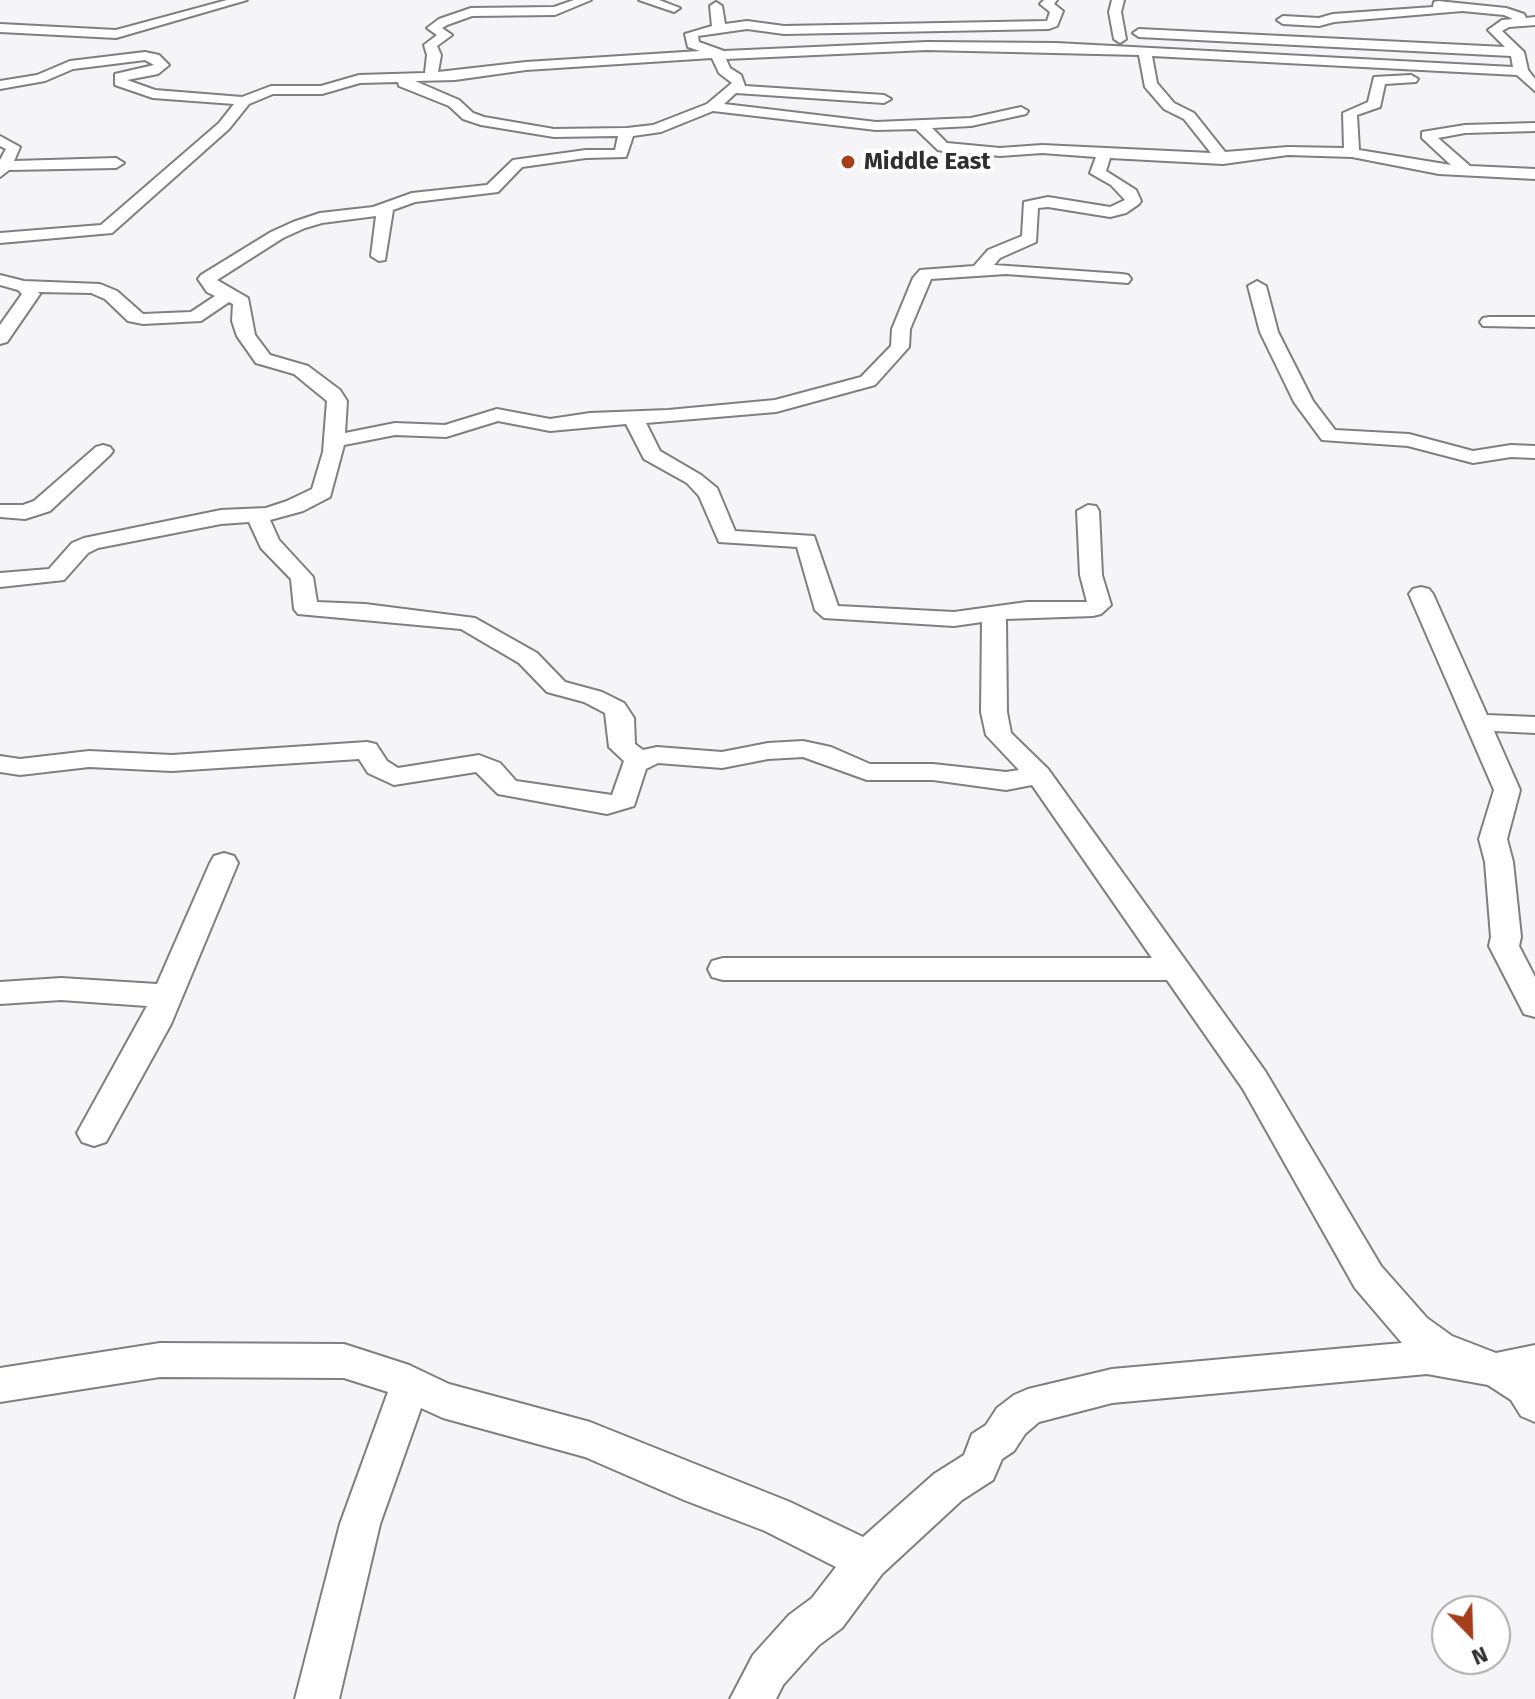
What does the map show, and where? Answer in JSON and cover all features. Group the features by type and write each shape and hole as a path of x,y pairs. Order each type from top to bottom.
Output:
{"street":[{"path":"0,28 116,34 241,0"},
{"path":"431,77 434,51 430,45 446,35 433,30 435,26 471,12 555,11 585,0"},
{"path":"645,0 674,8"},
{"path":"719,54 693,44 691,34 747,25 784,30 1049,25 1053,23 1057,11 1046,4 1051,0"},
{"path":"1118,0 1115,12 1120,39"},
{"path":"1431,0 1457,9"},
{"path":"716,6 719,28"},
{"path":"1274,20 1319,22 1333,18 1457,9 1525,17"},
{"path":"0,14 28,29"},
{"path":"1525,17 1500,24 1494,30 1517,52 1521,71 1530,87"},
{"path":"1139,33 1517,52"},
{"path":"0,85 40,78 70,65 145,56 154,58 162,65 153,71 120,77 120,82 153,94 244,101 271,90 322,90 351,80 431,77 526,66 719,54 847,52 927,46 1056,47 1521,71"},
{"path":"1145,53 1150,84 1169,106 1189,116 1223,159"},
{"path":"380,79 418,86 458,105 468,116 481,121 554,133 627,132 656,129 712,107 735,89 739,82 724,70 719,54"},
{"path":"1352,153 1350,113 1375,104 1379,80 1389,77 1466,83"},
{"path":"735,89 884,99"},
{"path":"0,238 106,230 224,126 244,101"},
{"path":"712,107 840,123 921,125 971,122 1021,111"},
{"path":"1456,111 1487,130"},
{"path":"921,125 940,147 1000,152 1039,148 1223,159 1288,151 1352,153 1439,169 1535,174"},
{"path":"1465,170 1427,135 1465,129 1535,127"},
{"path":"0,580 56,575 80,548 116,537 221,517 257,515 295,506 322,492 326,486 337,401 333,394 301,370 263,359 246,336 241,318 242,302 213,288 207,279 277,235 310,221 385,208 412,198 492,189 518,163 583,154 621,154 627,132"},
{"path":"0,140 13,147 2,169 116,163"},
{"path":"980,270 994,254 1030,238 1030,205 1048,202 1110,212 1120,210 1133,201 1128,191 1097,172 1104,154"},
{"path":"379,256 385,208"},
{"path":"333,441 395,429 446,431 497,415 550,425 776,406 820,392 864,383 900,347 900,332 923,276 980,270 1122,279"},
{"path":"0,280 24,286 94,288 111,295 134,317 151,320 195,317 228,295"},
{"path":"0,338 31,294 24,286"},
{"path":"1257,286 1269,332 1304,402 1329,436 1409,440 1473,457 1511,451 1535,452"},
{"path":"0,312 24,306"},
{"path":"1489,322 1535,322"},
{"path":"633,417 651,455 694,479 709,493 727,537 806,541 828,612 954,619 1042,608 1083,610 1099,605 1091,575 1088,511"},
{"path":"0,511 25,512 42,506 103,451"},
{"path":"257,515 269,543 302,577 306,609 365,611 464,622 528,658 556,687 593,697 615,708 621,718 622,747 639,760"},
{"path":"1421,594 1507,790 1493,839 1499,862 1506,937 1504,946 1535,1006"},
{"path":"994,613 996,727 999,735 1039,775 1254,1080 1368,1277 1414,1330 1439,1348 1496,1370 1524,1388 1535,1404"},
{"path":"1478,722 1535,725"},
{"path":"0,764 20,767 89,759 172,763 367,750 377,767 394,777 479,763 491,769 507,788 607,805 624,800 633,767 639,760 657,755 722,760 768,751 803,749 822,753 867,772 933,772 996,781 1039,775"},
{"path":"94,1133 149,1035 184,962 224,863"},
{"path":"723,969 1174,969"},
{"path":"0,993 61,989 166,996"},
{"path":"752,1699 768,1670 804,1630 827,1613 867,1560 948,1487 979,1467 986,1447 1000,1438 1011,1421 1028,1407 1112,1386 1427,1357 1496,1370 1535,1362"},
{"path":"0,1385 42,1376 188,1358 344,1361 396,1377 443,1400 556,1429 600,1444 800,1527 867,1560"},
{"path":"317,1699 360,1524 410,1385"}],"place":[{"name":"Middle East","path":"848,162"}]}
